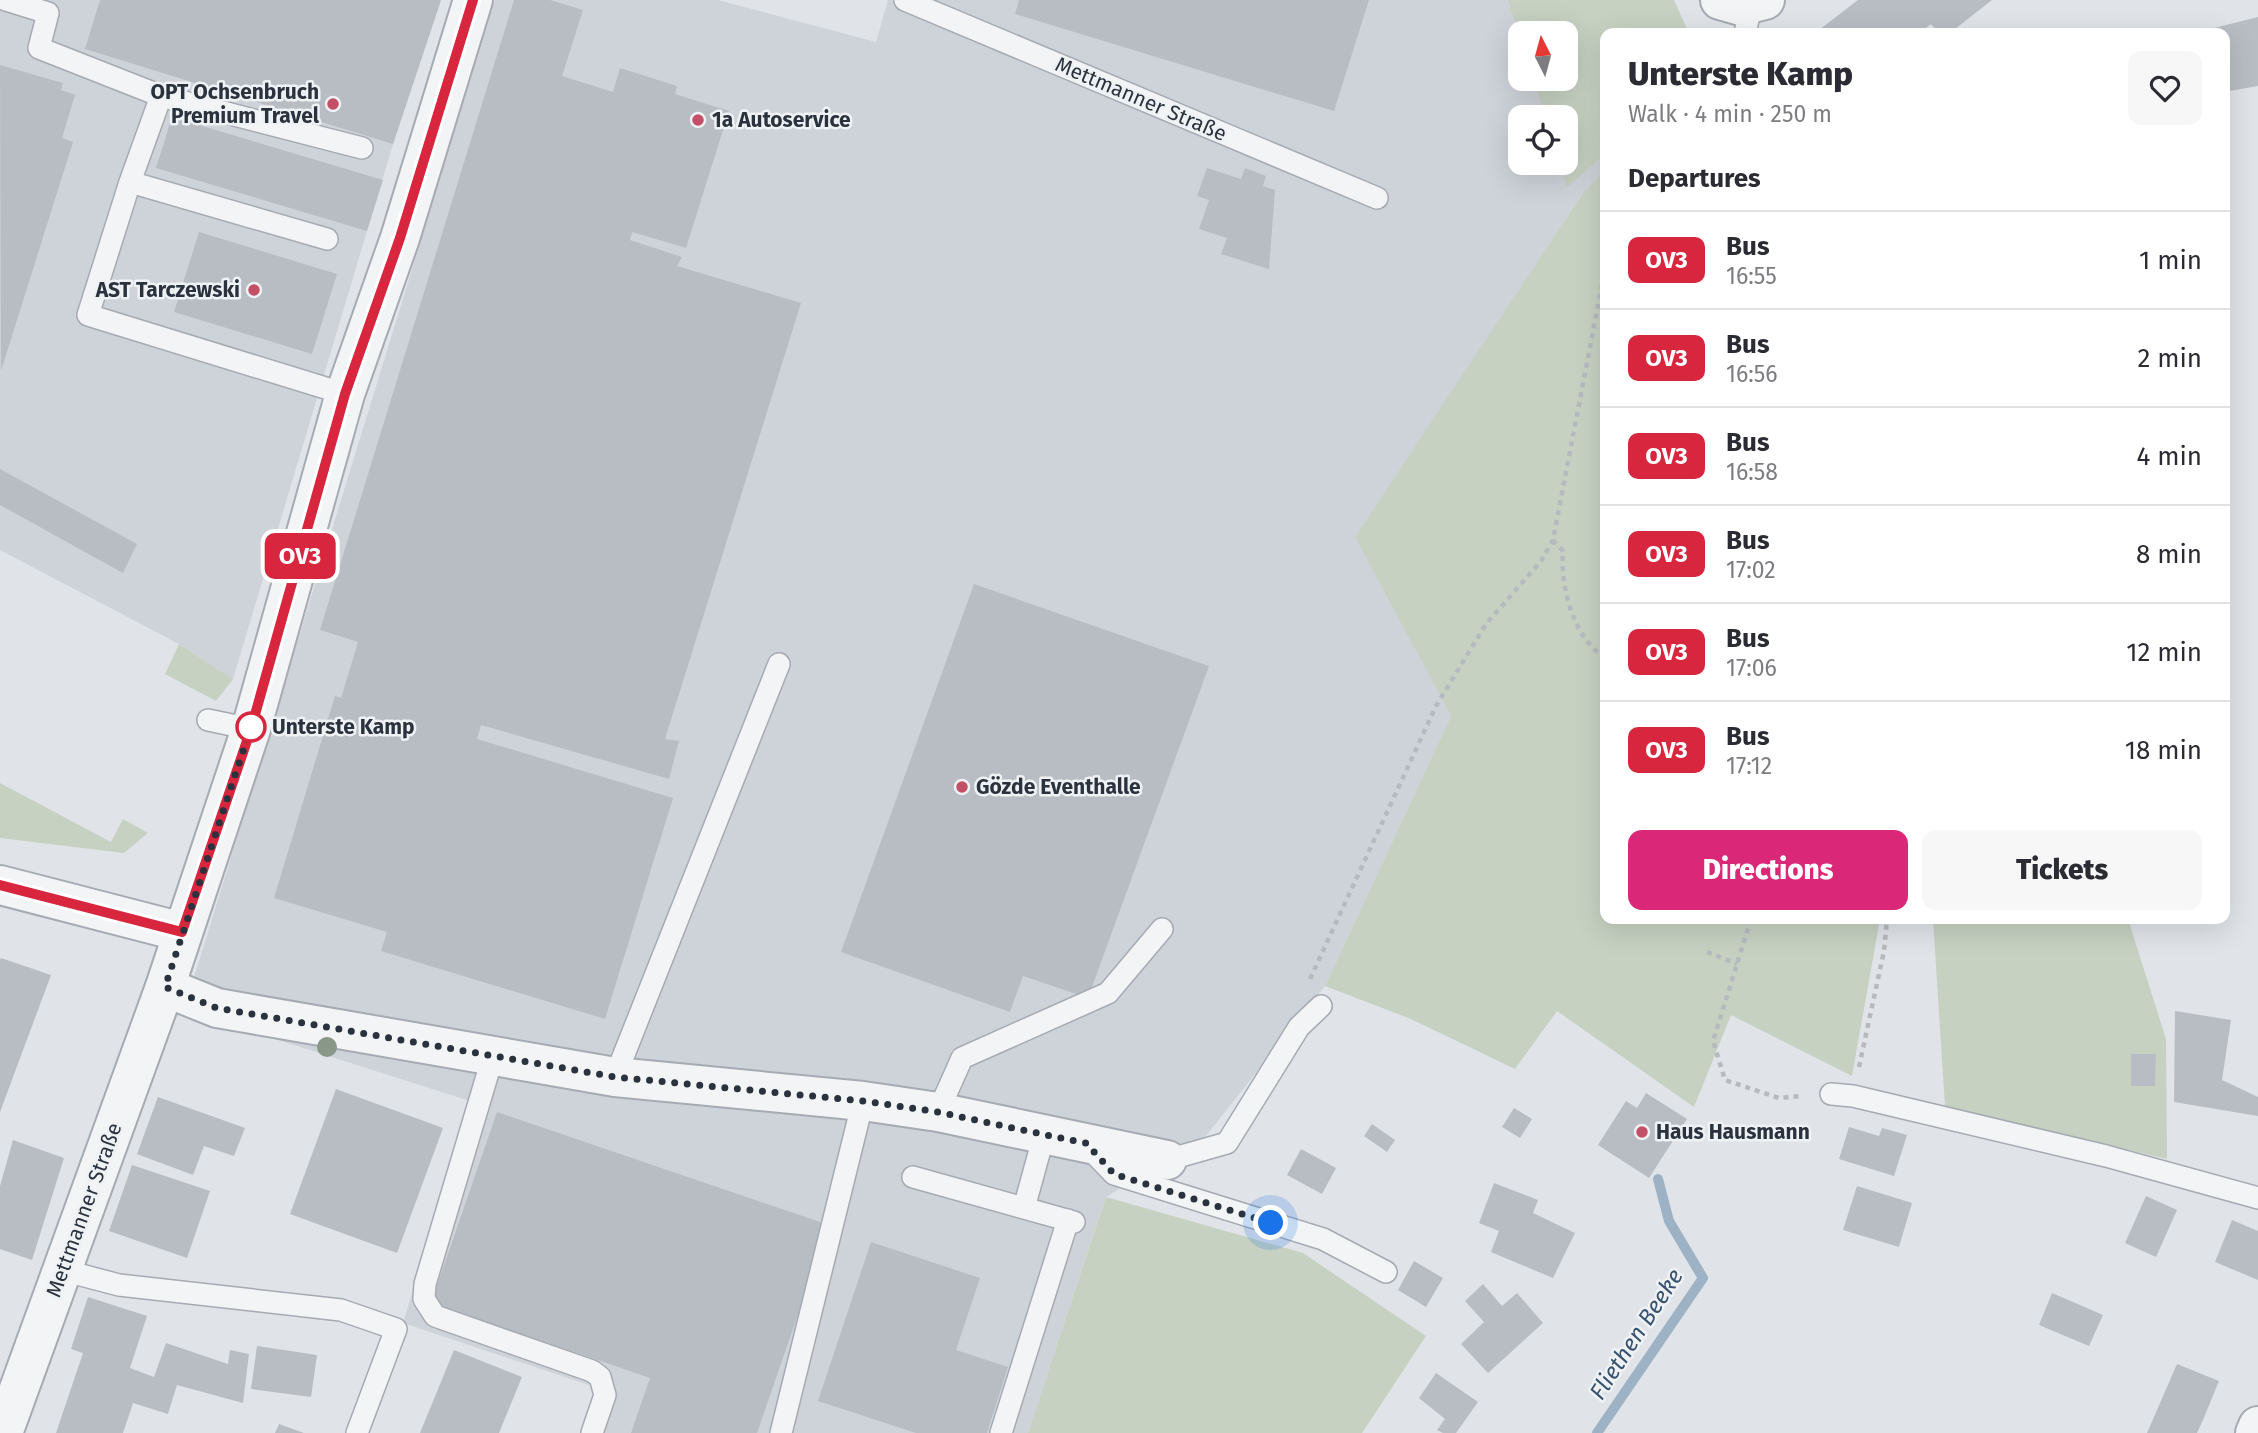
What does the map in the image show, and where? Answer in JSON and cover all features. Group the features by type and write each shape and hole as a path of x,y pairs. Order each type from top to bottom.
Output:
{"street":[{"name":"Mettmanner Straße","path":"3,1433 165,987 251,729 345,394 400,238 473,0"},
{"path":"0,885 182,932"},
{"path":"165,987 217,1008 493,1056 615,1077 863,1101 938,1112 1167,1160"},
{"path":"2255,1433 2258,1426"}],"lane":[{"path":"6,0 48,13 39,48 161,96 362,148"},
{"name":"Mettmanner Straße","path":"905,0 1377,198"},
{"path":"161,96 130,182 88,315 345,394"},
{"path":"130,182 327,239"},
{"path":"615,1077 779,664"},
{"path":"208,720 251,729"},
{"path":"938,1112 962,1058 1108,993 1162,929"},
{"path":"1167,1160 1227,1143 1299,1027 1321,1006"},
{"path":"493,1056 425,1284 424,1299 435,1315 592,1371 600,1377 605,1395 592,1433"},
{"path":"1831,1094 1853,1096 2106,1156 2258,1198"},
{"path":"781,1433 863,1101"},
{"path":"1024,1208 1044,1135"},
{"path":"1086,1143 1114,1174 1323,1239 1385,1272"},
{"path":"913,1177 1071,1221 1001,1433"},
{"path":"62,1270 119,1285 341,1310 396,1329 357,1433"}],"path":[{"path":"1321,1006 1310,981 1317,959 1405,779 1436,706 1486,624 1541,561 1553,540 1600,295"},
{"path":"1553,540 1563,551 1561,572 1569,609 1594,651 1600,654"},
{"path":"1749,924 1713,1041 1725,1080 1779,1098 1831,1094"},
{"path":"1853,1096 1884,951 1887,924"},
{"path":"1707,952 1737,964"}],"shaded area":[{"path":"0,0 441,0 393,144 233,679 179,644 0,550"},
{"path":"495,0 718,0 876,42 888,0 1642,0 1611,28 1600,28 1600,174 1583,193 1356,537 1451,716 1325,986 1205,1137 1106,1197 1028,1433 581,1433 598,1388 403,1323 470,1101 184,1010"}],"green space":[{"path":"1508,0 1674,0 1687,28 1600,28 1600,158 1567,187 1564,175 1578,175 1578,105 1541,105 1537,91 1578,91 1578,21 1515,21"},
{"path":"1600,174 1600,924 1879,924 1852,1076 1731,1015 1694,1107 1557,1011 1515,1069 1411,1019 1325,986 1451,716 1355,537 1583,193"},
{"path":"179,644 233,679 216,701 165,674"},
{"path":"0,783 111,842 123,819 148,833 124,853 0,838"},
{"path":"1933,924 2130,924 2166,1039 2167,1159 1945,1106"},
{"path":"1106,1197 1303,1253 1426,1336 1362,1433 1028,1433"}],"building":[{"name":"OPT Ochsenbruch Premium Travel","path":"100,0 441,0 393,144 85,49"},
{"path":"514,0 550,0 583,10 562,76 613,92 620,68 677,86 675,94 729,111 686,248 632,232 630,240 682,257 677,266 801,303 665,739 679,741 669,779 481,725 477,739 673,798 605,1019 381,951 387,932 274,898 335,696 341,698 358,642 320,630"},
{"path":"1019,0 1369,0 1334,111 1015,14"},
{"path":"1858,0 1992,0 1956,28 1935,28 1931,24 1926,28 1822,28"},
{"path":"2258,17 2258,86 2230,91 2230,28 2214,28"},
{"path":"0,65 63,83 61,90 75,95 62,138 73,142 1,371"},
{"path":"172,117 383,180 367,231 156,168"},
{"path":"1207,168 1241,179 1245,168 1266,176 1263,186 1275,190 1269,269 1221,254 1227,238 1199,229 1209,200 1197,196"},
{"path":"199,232 337,274 312,354 174,312"},
{"path":"0,469 137,544 123,573 0,505"},
{"path":"974,584 1209,666 1088,998 1023,976 1010,1012 841,952"},
{"path":"1,958 51,975 0,1112 0,960"},
{"path":"2175,1011 2231,1020 2222,1080 2258,1097 2258,1116 2174,1102"},
{"path":"2131,1054 2156,1054 2155,1086 2131,1086"},
{"path":"336,1089 443,1128 397,1253 290,1214"},
{"name":"Haus Hausmann","path":"1646,1093 1687,1119 1649,1178 1598,1145 1626,1101 1637,1108"},
{"path":"158,1097 245,1128 234,1156 204,1146 193,1175 137,1154"},
{"path":"1514,1108 1532,1119 1520,1138 1502,1127"},
{"path":"497,1112 829,1225 757,1433 631,1433 650,1378 431,1303"},
{"path":"1372,1124 1395,1140 1387,1152 1364,1136"},
{"path":"1849,1127 1879,1136 1882,1128 1907,1135 1894,1176 1839,1159"},
{"path":"13,1140 64,1158 32,1260 0,1249 0,1186"},
{"path":"1301,1149 1336,1168 1322,1194 1287,1175"},
{"path":"132,1165 210,1191 187,1258 109,1231"},
{"path":"1494,1183 1538,1200 1533,1213 1575,1233 1553,1278 1491,1252 1499,1231 1479,1223"},
{"path":"1857,1186 1912,1203 1899,1247 1843,1230"},
{"path":"2146,1196 2177,1210 2156,1257 2125,1243"},
{"path":"2232,1220 2258,1231 2258,1280 2215,1262"},
{"path":"871,1242 980,1278 956,1350 1008,1367 987,1433 916,1433 818,1401"},
{"path":"1414,1261 1443,1278 1426,1307 1398,1290"},
{"path":"1483,1284 1502,1306 1517,1293 1543,1323 1488,1373 1461,1344 1484,1322 1465,1301"},
{"path":"2052,1293 2103,1315 2089,1346 2039,1325"},
{"path":"88,1297 147,1316 130,1368 154,1377 166,1343 228,1364 230,1350 249,1354 243,1403 177,1385 168,1414 133,1403 123,1433 56,1433 83,1353 71,1349"},
{"path":"257,1346 317,1355 311,1397 251,1389"},
{"path":"454,1350 522,1377 499,1433 420,1433"},
{"path":"2177,1364 2219,1381 2203,1420 2197,1433 2147,1433"},
{"path":"1436,1373 1478,1402 1456,1433 1437,1430 1445,1419 1419,1398"},
{"path":"279,1424 304,1433 275,1433"}],"waterway":[{"name":"Fliethen Beeke","path":"1597,1433 1703,1278 1669,1221 1658,1179"}],"bus line":[{"name":"OV3","path":"0,885 182,932 251,729 345,394 400,238 473,0"}],"place":[{"name":"OPT Ochsenbruch Premium Travel","path":"333,104"},
{"name":"1a Autoservice","path":"698,120"},
{"name":"AST Tarczewski","path":"254,290"},
{"name":"Unterste Kamp","path":"251,727"},
{"name":"Gözde Eventhalle","path":"962,787"},
{"name":"Haus Hausmann","path":"1642,1132"}],"route":[{"path":"251,727 165,987 217,1008 615,1077 863,1101 938,1112 1086,1143 1114,1174 1271,1223"}]}
